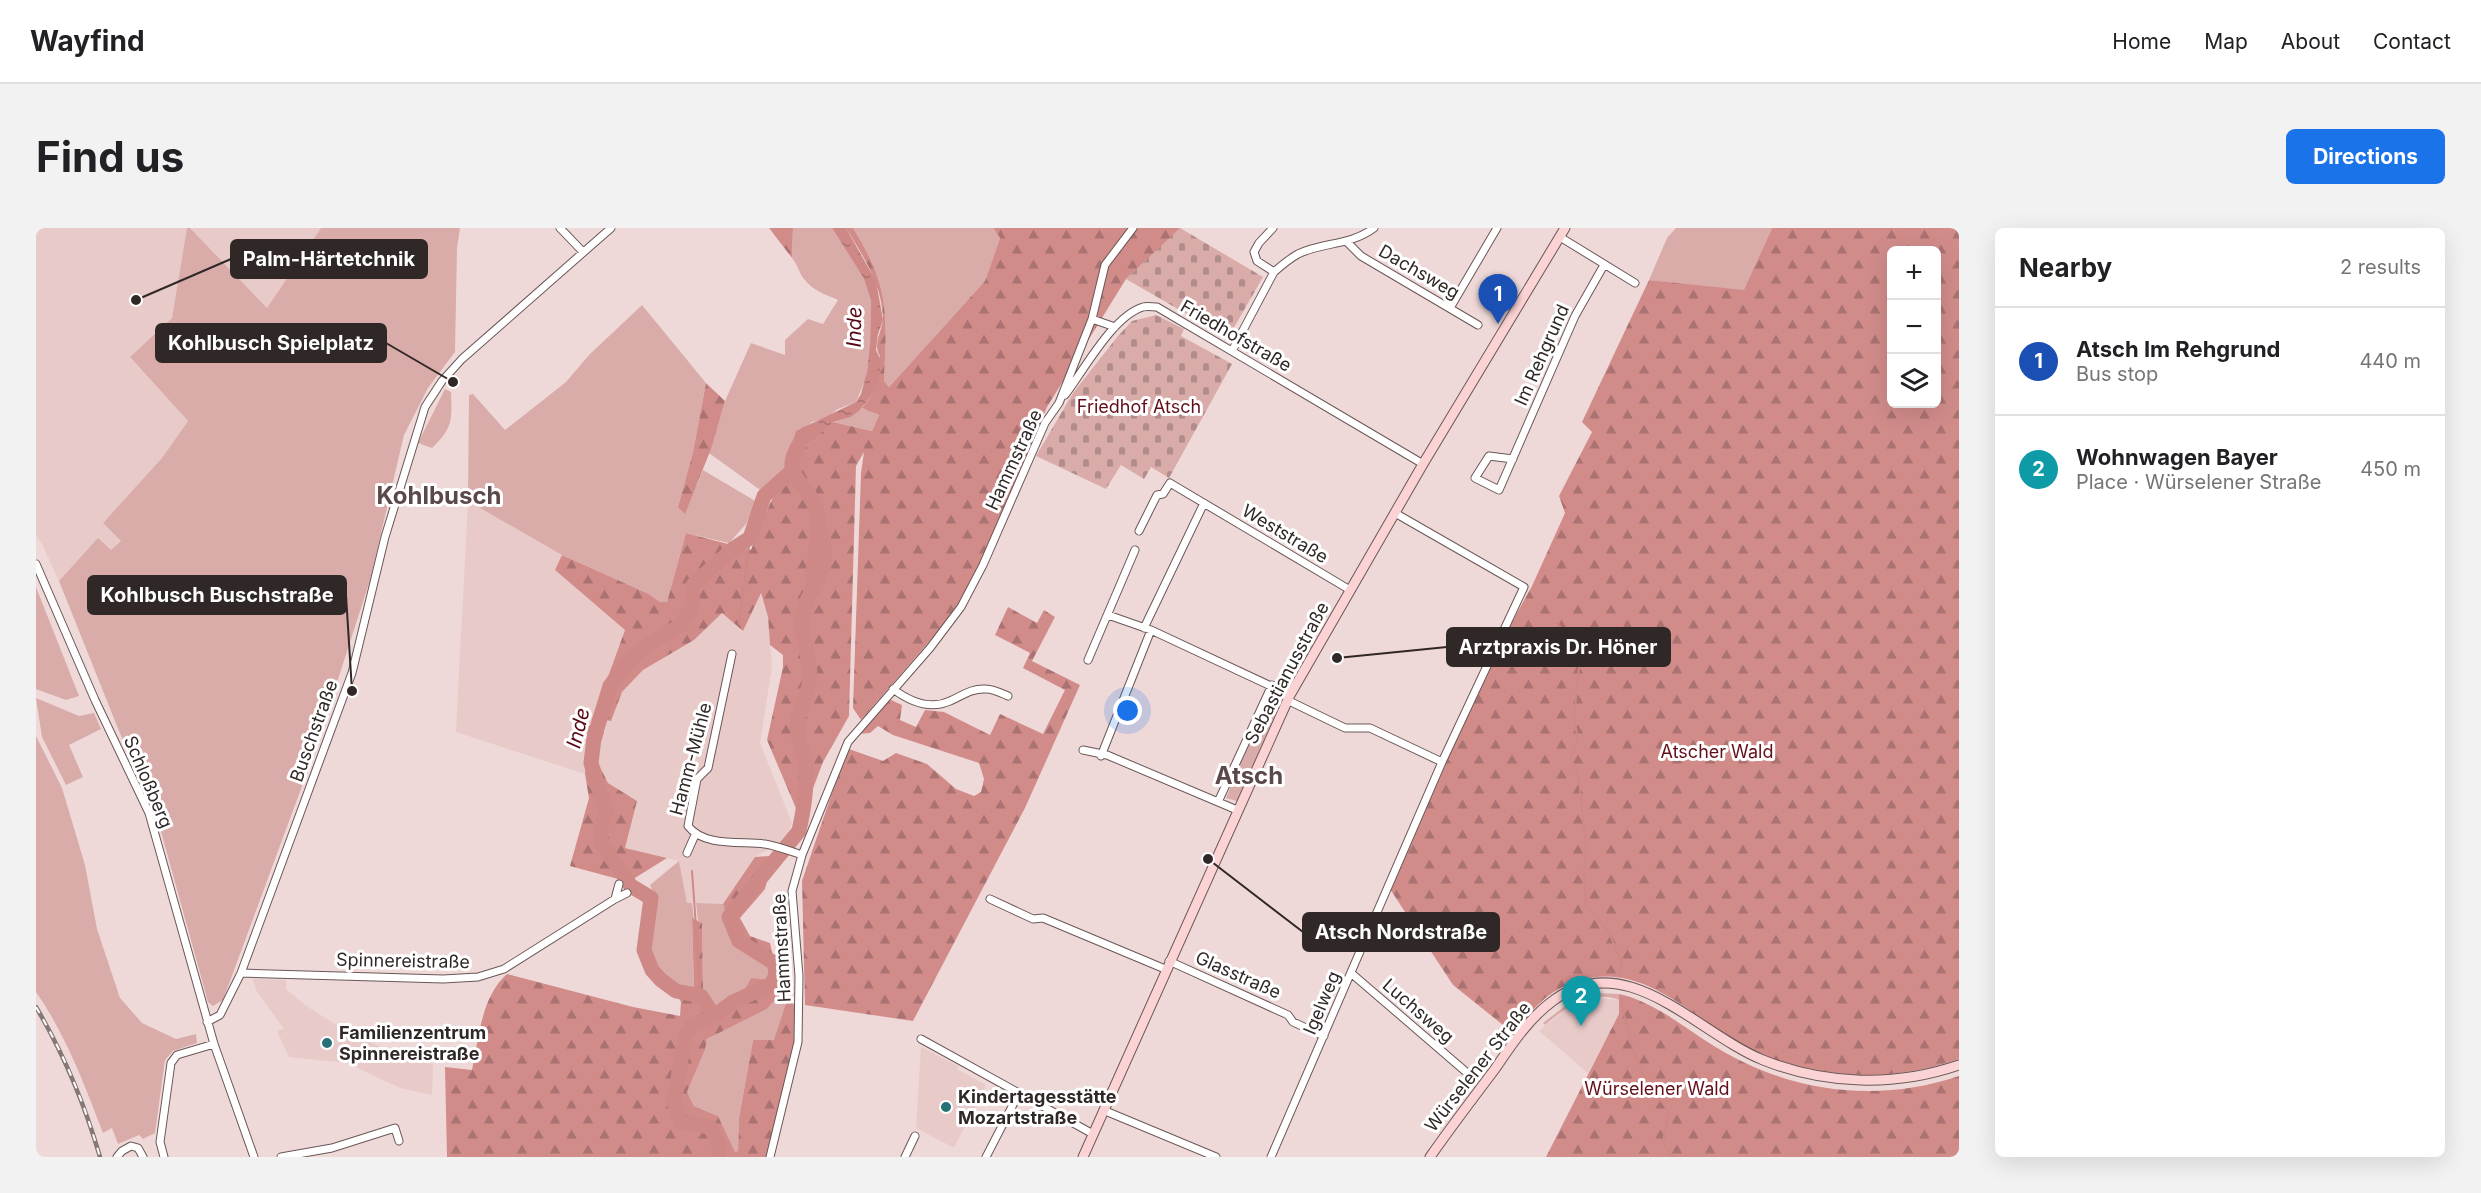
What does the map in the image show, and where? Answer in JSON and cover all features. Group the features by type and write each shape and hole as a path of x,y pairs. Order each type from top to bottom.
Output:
{"main road":[{"name":"Sebastianusstraße","path":"1083,1157 1288,697 1423,464 1565,228"},
{"name":"Würselener Straße","path":"1430,1157 1530,1022 1555,998 1586,985 1614,983 1651,994 1761,1060 1805,1074 1869,1082 1917,1076 1959,1065"}],"street":[{"path":"560,228 583,252"},
{"name":"Buschstraße","path":"207,1022 220,1015 241,973 352,673 388,526 425,407 442,381 462,359 611,228"},
{"name":"Hammstraße","path":"771,1157 798,1042 799,976 792,891 802,855 848,742 930,648 961,607 987,556 1045,423 1059,403 1092,319 1105,265 1132,228"},
{"path":"1273,228 1254,252 1257,261 1275,272"},
{"path":"1232,351 1275,272 1299,254 1347,242 1374,228"},
{"path":"1450,308 1497,228"},
{"path":"1560,237 1635,283"},
{"name":"Dachsweg","path":"1347,242 1361,256 1478,325"},
{"name":"Im Rehgrund","path":"1513,459 1489,456 1475,478 1499,490 1513,459 1575,316 1604,265"},
{"name":"Friedhofstraße","path":"1059,403 1115,327 1144,307 1158,307 1423,464"},
{"path":"1092,319 1115,327"},
{"name":"Weststraße","path":"1139,531 1157,495 1163,494 1170,483 1350,590"},
{"path":"1101,756 1174,565 1204,503"},
{"name":"Igelweg","path":"1271,1157 1442,762 1524,587 1395,513"},
{"path":"1088,660 1135,550"},
{"name":"Schloßberg","path":"36,564 94,700 148,813 207,1022 254,1157"},
{"path":"1108,615 1148,629 1272,685 1288,697 1345,728 1370,728 1442,762"},
{"name":"Hamm-Mühle","path":"732,654 708,768 697,779 688,826 695,835 777,848 802,855"},
{"name":"Sebastianusstraße","path":"1218,802 1272,685"},
{"path":"893,689 906,699 923,704 940,705 973,689 987,688 1008,696"},
{"path":"1083,750 1101,756 1107,755 1237,810"},
{"name":"Hamm-Mühle","path":"687,852 695,835"},
{"path":"615,899 619,884"},
{"name":"Spinnereistraße","path":"241,973 443,979 486,976 528,955 627,893"},
{"name":"Glasstraße","path":"990,899 1034,919 1043,918 1167,965 1288,1015 1293,1022 1324,1036"},
{"name":"Luchsweg","path":"1351,973 1465,1071"},
{"path":"921,1039 1093,1134"},
{"path":"164,1157 160,1142 171,1063 177,1055 214,1044"},
{"path":"986,1157 1019,1093"},
{"path":"1103,1110 1216,1157"},
{"path":"281,1157 332,1148 395,1128 399,1141"},
{"path":"905,1157 915,1136"},
{"path":"117,1157 131,1146 138,1148 143,1157"}],"shaded area":[{"path":"36,228 187,228 172,318 130,357 188,421 162,458 103,523 121,541 111,551 98,539 59,581 36,536"},
{"path":"190,228 321,228 267,308"},
{"path":"468,501 562,555 555,570 625,630 594,718 611,720 622,692 643,670 694,640 722,612 742,631 760,592 768,617 772,667 760,743 792,823 785,841 755,857 723,904 687,903 679,861 625,848 637,801 608,783 596,759 604,732 588,726 585,774 456,732"},
{"name":"Familienzentrum Spinnereistraße","path":"253,979 286,980 286,989 305,1005 349,1033 393,1052 433,1064 432,1095 400,1088 347,1063 289,1057 277,1031 284,1029 256,990"},
{"path":"1599,998 1619,1000 1620,1014 1588,1073 1539,1031 1571,1005"},
{"name":"Kindertagesstätte Mozartstraße","path":"921,1047 958,1066 957,1069 986,1085 954,1148 916,1128"}],"green space":[{"path":"187,228 190,228 267,308 321,228 460,228 457,248 455,352 428,388 404,435 370,580 315,751 223,1000 213,1006 208,1002 157,817 119,731 59,581 98,538 111,550 121,541 103,523 162,458 188,421 130,357 172,318"},
{"path":"769,228 793,228 792,258"},
{"path":"793,228 832,228 864,279 871,301 870,349 866,378 856,402 838,409 826,418 812,422 793,440 789,464 785,472 771,482 763,492 709,453 725,401 751,343 785,355 785,340 808,319 823,324 838,300 815,289 802,277 792,258"},
{"path":"846,228 853,228 874,267 880,285 884,302 886,337 884,381 889,387 985,281 1000,238 993,228 1181,228 1126,279 1047,407 990,542 969,587 948,620 861,720 853,708 861,473 864,452 856,466 849,716 823,762 801,820 767,740 783,667 783,655 770,645 768,617 761,593 743,631 722,613 694,640 643,670 622,692 611,721 593,718 625,630 555,570 562,555 649,594 660,602 667,602 686,533 751,550 783,479 817,435 833,422 872,431 879,415 862,408 871,396 880,356 877,347 883,322 882,304 870,270"},
{"path":"853,228 993,228 1000,238 985,281 889,387 884,381 886,337 884,302 874,267"},
{"path":"1180,228 1263,277 1228,338 1126,279"},
{"path":"1676,228 1772,228 1744,291 1649,280 1667,238"},
{"name":"Atscher Wald","path":"1772,228 1959,228 1959,1059 1910,1072 1885,1074 1861,1075 1812,1069 1763,1055 1741,1044 1652,988 1629,980 1605,977 1579,981 1553,992 1536,1006 1513,1033 1453,985 1390,889 1492,658 1532,586 1565,513 1559,496 1592,432 1582,422 1649,280 1744,290"},
{"path":"642,305 706,383 693,452 678,507 697,485 703,470 757,502 746,524 729,543 686,533 667,602 660,602 649,594 562,555 468,501 469,395 473,394 505,430 566,382 589,355"},
{"name":"Friedhof Atsch","path":"1156,315 1184,329 1181,336 1232,364 1169,478 1151,467 1144,479 1121,465 1106,489 1036,456 1073,393 1118,336 1132,321"},
{"path":"706,383 725,401 711,449 685,514 678,507 693,452"},
{"path":"445,389 451,392 450,423 444,435 432,448 418,443"},
{"path":"862,408 879,415 872,431 833,422 851,417"},
{"path":"36,587 79,696 66,700 36,689"},
{"path":"1008,607 1037,623 1044,610 1055,617 1032,661 1080,685 1025,808 913,1021 805,1005 802,881 849,749 883,761 896,753 927,764 956,789 974,796 981,792 984,779 979,763 893,735 878,726 870,733 858,734 889,699 902,705 900,720 916,727 925,710 944,712 990,735 1000,714 1043,734 1065,690 1023,668 1030,653 995,635"},
{"path":"1271,691 1278,693 1280,703 1237,801 1226,798"},
{"path":"36,698 79,716 94,713 101,729 69,745 83,777 66,785 42,737"},
{"path":"588,725 604,732 596,759 608,783 637,801 625,848 667,858 622,886 618,879 570,866 589,798 585,774"},
{"path":"36,736 62,788 85,865 97,929 120,998 142,1023 176,1039 196,1034 197,1043 173,1051 165,1060 155,1133 143,1139 139,1135 118,1144 112,1128 103,1133 65,1043 36,992"},
{"path":"783,855 767,881 765,889 740,918 750,936 770,943 773,956 782,956 779,996 767,1009 707,1039 705,1050 687,1092 694,1106 718,1116 735,1152 738,1151 739,1118 753,1040 774,1040 787,1000 795,1005 795,1041 766,1157 447,1157 445,1067 472,1070 486,1006 498,983 507,974 633,1007 680,1016 681,1002 677,995 682,987 694,989 692,918 702,923 703,988 717,1008 744,990 751,978 767,979 768,966 738,940 730,926 723,904 755,857"},
{"path":"679,861 687,903 692,903 694,919 692,919 694,990 682,987 680,991 661,976 651,962 648,949 648,937 654,912 654,899 650,885"},
{"path":"696,903 723,904 730,926 738,940 768,966 767,979 751,978 744,990 717,1008 703,988 702,923 698,921"},
{"path":"1598,993 1619,994 1619,1000 1599,997 1579,1002 1561,1012 1545,1025 1543,1023 1569,1003"},
{"name":"Würselener Wald","path":"1619,994 1657,1009 1742,1062 1802,1083 1833,1089 1896,1090 1928,1085 1959,1076 1959,1157 1546,1157 1619,1014"},
{"path":"779,996 787,1000 775,1040 753,1040 739,1118 738,1151 735,1153 718,1116 694,1106 687,1092 705,1050 707,1039 767,1009"}],"water":[{"path":"832,228 846,228 876,281 883,320 876,350 881,360 878,382 871,396 851,417 833,422 802,450 791,449 796,431 856,402 861,394 867,372 871,301 864,279"}],"waterway":[{"name":"Inde","path":"719,1157 719,1145 710,1127 681,1122 674,1103 685,1036 692,1026 714,1016 733,1002 770,985 777,975 774,963 739,941 729,917 799,831 804,805 806,770 797,726 810,678 802,624 806,602 813,590 818,524 812,498 794,473 792,463 795,452 806,434"},
{"name":"Inde","path":"714,1016 701,996 676,991 652,970 644,950 651,898 631,886 601,843 601,825 606,812 591,763 594,738 610,686 630,659 656,639 680,626 692,608 693,585 734,548 750,538 764,496 793,470"},
{"name":"Inde","path":"814,589 824,560 820,529"},
{"path":"739,624 750,538"},
{"path":"1556,623 1575,642 1579,667 1574,718 1578,740 1571,758 1579,779 1586,847 1584,872 1586,905 1609,932 1622,964 1620,975"},
{"path":"692,871 701,996"},
{"path":"1622,1000 1628,1032 1639,1064 1650,1088 1667,1111 1668,1118 1663,1143 1673,1157"}],"railway":[{"path":"36,1007 73,1080 100,1157"}],"place":[{"name":"Palm-Härtetchnik","path":"136,300"},
{"name":"Atsch Im Rehgrund","path":"1498,324"},
{"name":"Kohlbusch Spielplatz","path":"453,382"},
{"name":"Arztpraxis Dr. Höner","path":"1337,658"},
{"name":"Kohlbusch Buschstraße","path":"352,691"},
{"name":"Atsch Nordstraße","path":"1208,859"},
{"name":"Wohnwagen Bayer","path":"1581,1026"},
{"name":"Familienzentrum Spinnereistraße","path":"327,1043"},
{"name":"Kindertagesstätte Mozartstraße","path":"946,1107"}],"district":[{"name":"Kohlbusch","path":"439,496"},
{"name":"Atsch","path":"1249,776"}]}
